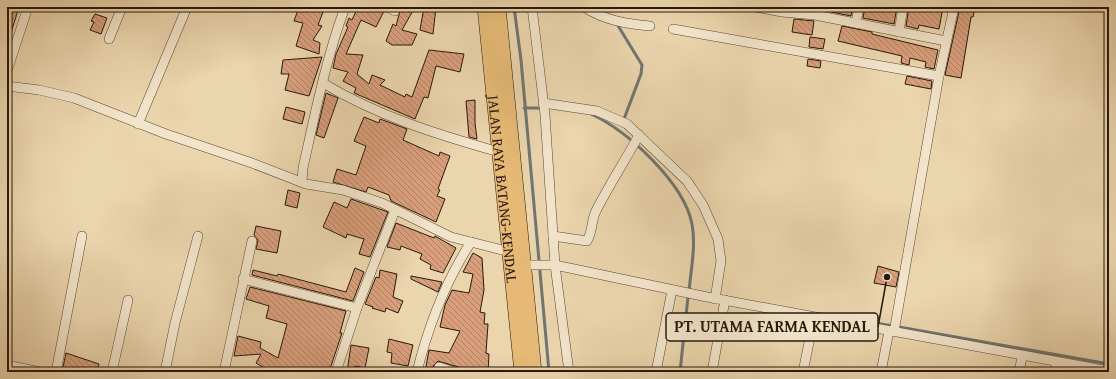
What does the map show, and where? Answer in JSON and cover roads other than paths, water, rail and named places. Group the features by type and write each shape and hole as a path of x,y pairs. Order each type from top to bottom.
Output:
{"highway":[{"name":"JALAN RAYA BATANG-KENDAL","path":"485,7 522,372"},
{"name":"JALAN RAYA BATANG-KENDAL","path":"498,7 528,265 534,372"}],"street":[{"path":"7,71 28,7"},
{"path":"109,39 122,7"},
{"path":"138,124 186,7"},
{"path":"302,181 303,168 322,83 335,35 345,7"},
{"path":"532,7 545,115 553,236 552,264 568,372"},
{"path":"584,7 596,15 621,23 650,26"},
{"path":"756,7 782,10 816,11 856,23 946,41"},
{"path":"856,23 859,7"},
{"path":"899,32 903,7"},
{"path":"881,372 892,331 939,76 954,7"},
{"path":"673,29 939,76"},
{"path":"322,83 336,91 410,124 499,152"},
{"path":"7,86 39,90 74,98 138,124 302,181 306,184 349,192 382,203 451,237 510,252"},
{"path":"543,104 597,111 627,124 638,137 687,180 703,205 718,239 721,261 715,299"},
{"path":"553,236 587,240 590,236 593,217 606,190 638,137"},
{"path":"336,372 357,308 395,210"},
{"path":"56,372 82,236"},
{"path":"165,372 175,323 198,236"},
{"path":"224,372 252,241"},
{"path":"417,372 440,304 457,264 471,242"},
{"path":"528,265 552,264 715,299 1096,370 1109,371"},
{"path":"243,279 357,308"},
{"path":"656,372 672,290"},
{"path":"112,372 128,300"},
{"path":"712,372 725,300"},
{"path":"803,372 814,318"},
{"path":"1019,372 1022,356"},
{"path":"1055,372 1057,362"},
{"path":"7,365 40,372"},
{"path":"439,367 455,372"}],"waterway":[{"path":"514,7 521,60 549,372"},
{"path":"617,24 642,65 641,74 624,119"},
{"path":"524,108 542,108"},
{"path":"591,114 606,122 637,145 666,176 678,192 687,208 692,224 694,241 689,291"},
{"path":"680,372 688,297"},
{"path":"841,317 893,326"},
{"path":"899,327 1109,364"}],"place":[{"name":"PT. UTAMA FARMA KENDAL","path":"887,277"}]}
